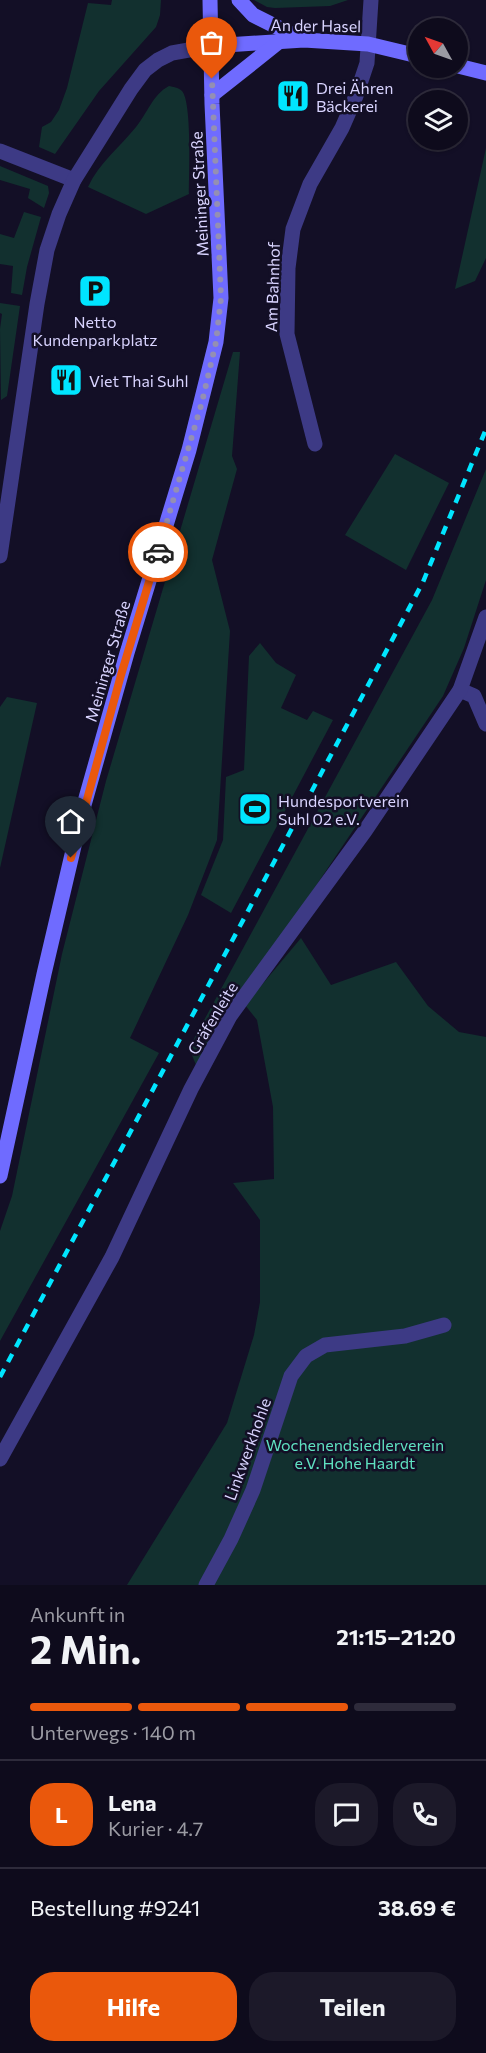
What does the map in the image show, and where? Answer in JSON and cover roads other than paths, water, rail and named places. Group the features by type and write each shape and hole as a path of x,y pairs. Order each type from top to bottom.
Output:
{"main road":[{"name":"Meininger Straße","path":"0,1176 82,812 127,653 189,450 216,342 221,298 210,0"},
{"path":"239,0 253,15 304,40"},
{"name":"An der Hasel","path":"211,46 304,40 368,44 408,54"},
{"path":"212,95 280,41"},
{"path":"468,68 486,72"}],"street":[{"name":"Am Bahnhof","path":"315,444 287,334 288,268 293,229 310,184 342,128 367,63 371,0"},
{"path":"0,556 37,303 47,250 59,214 74,180 145,70 172,52 211,46"},
{"path":"0,151 74,180"},
{"name":"Gräfenleite","path":"0,1459 112,1257 191,1089 230,1016 365,831 460,690 486,617"},
{"path":"460,690 474,696 486,724"},
{"name":"Linkwerkhohle","path":"206,1585 231,1539 253,1490 291,1377 306,1356 326,1345 405,1336 444,1325"}],"railway":[{"path":"0,1377 423,582 486,429"}],"place":[{"name":"Drei Ähren Bäckerei","path":"293,96"},
{"name":"Netto Kundenparkplatz","path":"95,291"},
{"name":"Viet Thai Suhl","path":"66,380"},
{"name":"Hundesportverein Suhl 02 e.V.","path":"255,809"}],"park label":[{"name":"Wochenendsiedlerverein e.V. Hohe Haardt","path":"355,1453"}]}
